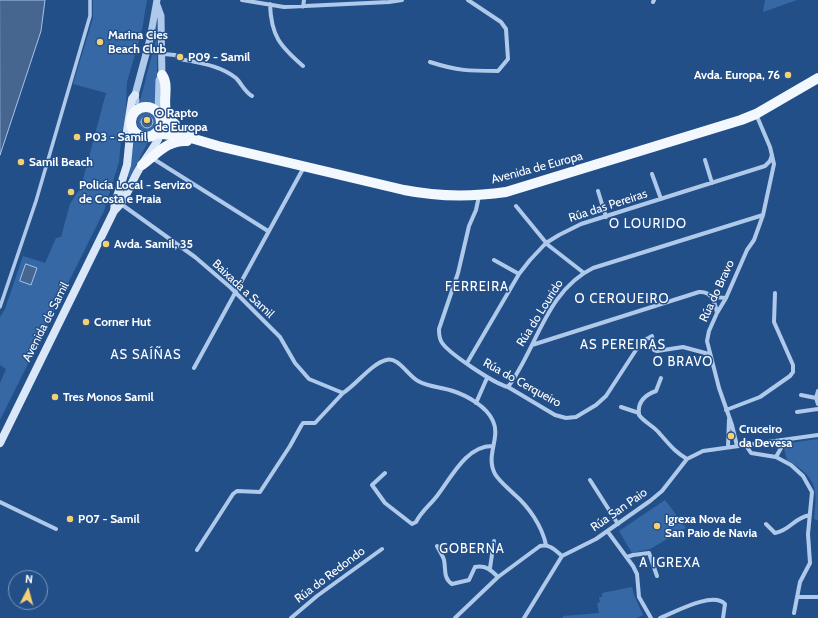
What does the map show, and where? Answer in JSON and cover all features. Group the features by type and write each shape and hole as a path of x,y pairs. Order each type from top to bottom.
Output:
{"main road":[{"name":"Avenida de Europa","path":"156,134 219,143 429,189 460,191 495,188 528,181 738,113 756,106 818,70"},
{"path":"162,75 165,79 165,106 171,121 185,129 219,143"},
{"name":"Avenida de Europa","path":"161,117 182,131 304,167 430,195 479,196 506,192 557,177 756,114 818,78"},
{"name":"Avenida de Samil","path":"125,169 124,164 128,117 132,99 135,95"},
{"path":"146,106 153,108 161,117 161,125 156,134 146,137 134,131 131,125 134,113 139,108 146,106"},
{"name":"Avenida de Samil","path":"0,443 114,211 115,203 127,165 131,125"},
{"name":"Avenida de Samil","path":"114,211 122,204 147,158 156,134"},
{"path":"142,165 168,145 179,141 219,143"}],"street":[{"path":"0,307 36,202 90,16 90,0"},
{"path":"242,0 284,7 389,2 402,0"},
{"path":"303,7 304,0"},
{"path":"430,62 456,70 473,72 498,70 508,60 506,29 501,22 468,0"},
{"name":"Avenida de Samil","path":"157,3 161,16 163,54 161,117"},
{"name":"Avenida de Samil","path":"134,113 135,95 157,3"},
{"path":"270,4 272,24 280,44 303,66"},
{"path":"163,54 175,55 180,59 217,67 235,78 245,92 252,96"},
{"name":"Rúa do Bravo","path":"737,446 709,354 708,337 717,312 726,298 747,250 754,240 763,215 772,174 774,164 772,155 756,114"},
{"path":"772,155 766,166 770,168 772,174"},
{"path":"152,158 268,231"},
{"path":"705,160 712,183"},
{"name":"Rúa das Pereiras","path":"467,363 519,274 546,243 570,229 766,166"},
{"path":"194,368 304,167"},
{"path":"652,174 661,199"},
{"path":"598,191 606,217"},
{"path":"467,363 447,349 441,342 439,329 458,273 469,226 476,210 479,196"},
{"name":"Baixada a Samil","path":"122,204 194,257 235,292 280,337 295,363 309,379 343,393"},
{"path":"516,206 546,243 584,273"},
{"name":"Rúa do Lourido","path":"508,387 566,287 584,273 593,268 763,215"},
{"path":"494,260 519,274"},
{"path":"532,345 700,292 707,292 713,297 717,312"},
{"path":"726,410 760,397 790,376 793,372 793,365 774,322 775,293"},
{"path":"713,297 726,298"},
{"name":"Rúa do Cerqueiro","path":"467,363 500,385 508,387 555,415 566,418 576,417 596,405 606,396 636,350 645,340 652,336 654,350 657,351 683,347 709,354"},
{"path":"197,550 233,494 237,491 260,492 303,423 315,423 343,393 382,362 390,360 397,362 417,381 453,391 476,403 488,413 494,423 495,437 492,446 491,465 496,476 520,499 539,524 546,545 562,556 524,618"},
{"path":"476,403 488,378"},
{"path":"639,413 643,398 656,391 661,378"},
{"path":"818,391 816,398 818,404"},
{"path":"801,395 816,398"},
{"path":"621,407 639,413 643,420 660,433 673,450 688,459"},
{"path":"797,412 818,409"},
{"name":"Rúa do Bravo","path":"728,447 729,419"},
{"name":"Rúa San Paio","path":"562,556 608,532 662,491 688,459 703,450 818,435"},
{"path":"776,457 781,448 781,440"},
{"path":"745,444 751,452 776,457 799,471 807,481 812,492 808,534 810,563 800,582 794,614"},
{"path":"385,473 372,485 385,503 412,524 416,522 438,494 444,483 470,454 486,446 492,446"},
{"path":"590,480 618,524"},
{"path":"0,502 56,529"},
{"path":"766,524 775,533 782,532 798,518 810,515"},
{"path":"608,532 637,574 639,597 651,618"},
{"path":"490,568 494,540"},
{"path":"455,618 498,577 540,546 546,545"},
{"path":"437,546 444,561 446,578 452,584 468,580 475,567 490,568 498,577"},
{"name":"Rúa do Redondo","path":"291,618 317,596 382,549"},
{"path":"627,558 633,555 649,553 657,576"},
{"path":"797,597 818,597"},
{"path":"660,618 703,601 721,600 725,604 723,618"}],"shaded area":[{"path":"0,0 45,0 41,31 0,155"},
{"path":"93,0 147,0 142,30 127,82 125,130 122,130 119,162 104,211 0,420 0,383 6,369 0,365 0,317 5,309 23,256 45,263 56,238 61,237 70,204 81,187 106,93 73,84 93,18"},
{"path":"765,0 797,0 763,12"},
{"path":"157,9 157,106 149,103 139,105 156,39"},
{"path":"143,112 151,112 157,118 157,126 151,132 143,132 137,126 137,118"},
{"path":"145,116 149,116 153,122 149,128 145,128 141,124 141,120"},
{"path":"135,136 149,140 130,177 128,177"},
{"path":"26,264 37,268 31,285 20,281"},
{"path":"818,439 818,520 814,519 816,499 813,484 804,472 787,460 783,444"},
{"path":"665,500 686,528 650,549 632,553 619,531"},
{"path":"632,587 643,615 636,618 563,618 563,616 599,613 597,603 600,602 599,597 602,597 602,593"}],"place":[{"name":"Marina Cies Beach Club","path":"100,42"},
{"name":"P09 - Samil","path":"180,57"},
{"name":"Avda. Europa, 76","path":"788,75"},
{"name":"O Rapto de Europa","path":"147,120"},
{"name":"P03 - Samil","path":"77,137"},
{"name":"Samil Beach","path":"21,162"},
{"name":"Policía Local - Servizo de Costa e Praia","path":"71,192"},
{"name":"Avda. Samil, 35","path":"106,244"},
{"name":"Corner Hut","path":"86,322"},
{"name":"Tres Monos Samil","path":"55,397"},
{"name":"Cruceiro da Devesa","path":"731,436"},
{"name":"P07 - Samil","path":"70,519"},
{"name":"Igrexa Nova de San Paio de Navia","path":"657,526"}],"district":[{"name":"O LOURIDO","path":"648,224"},
{"name":"FERREIRA","path":"477,287"},
{"name":"O CERQUEIRO","path":"622,299"},
{"name":"AS PEREIRAS","path":"623,345"},
{"name":"AS SAÍÑAS","path":"146,355"},
{"name":"O BRAVO","path":"683,362"},
{"name":"GOBERNA","path":"472,549"},
{"name":"A IGREXA","path":"670,563"}]}
